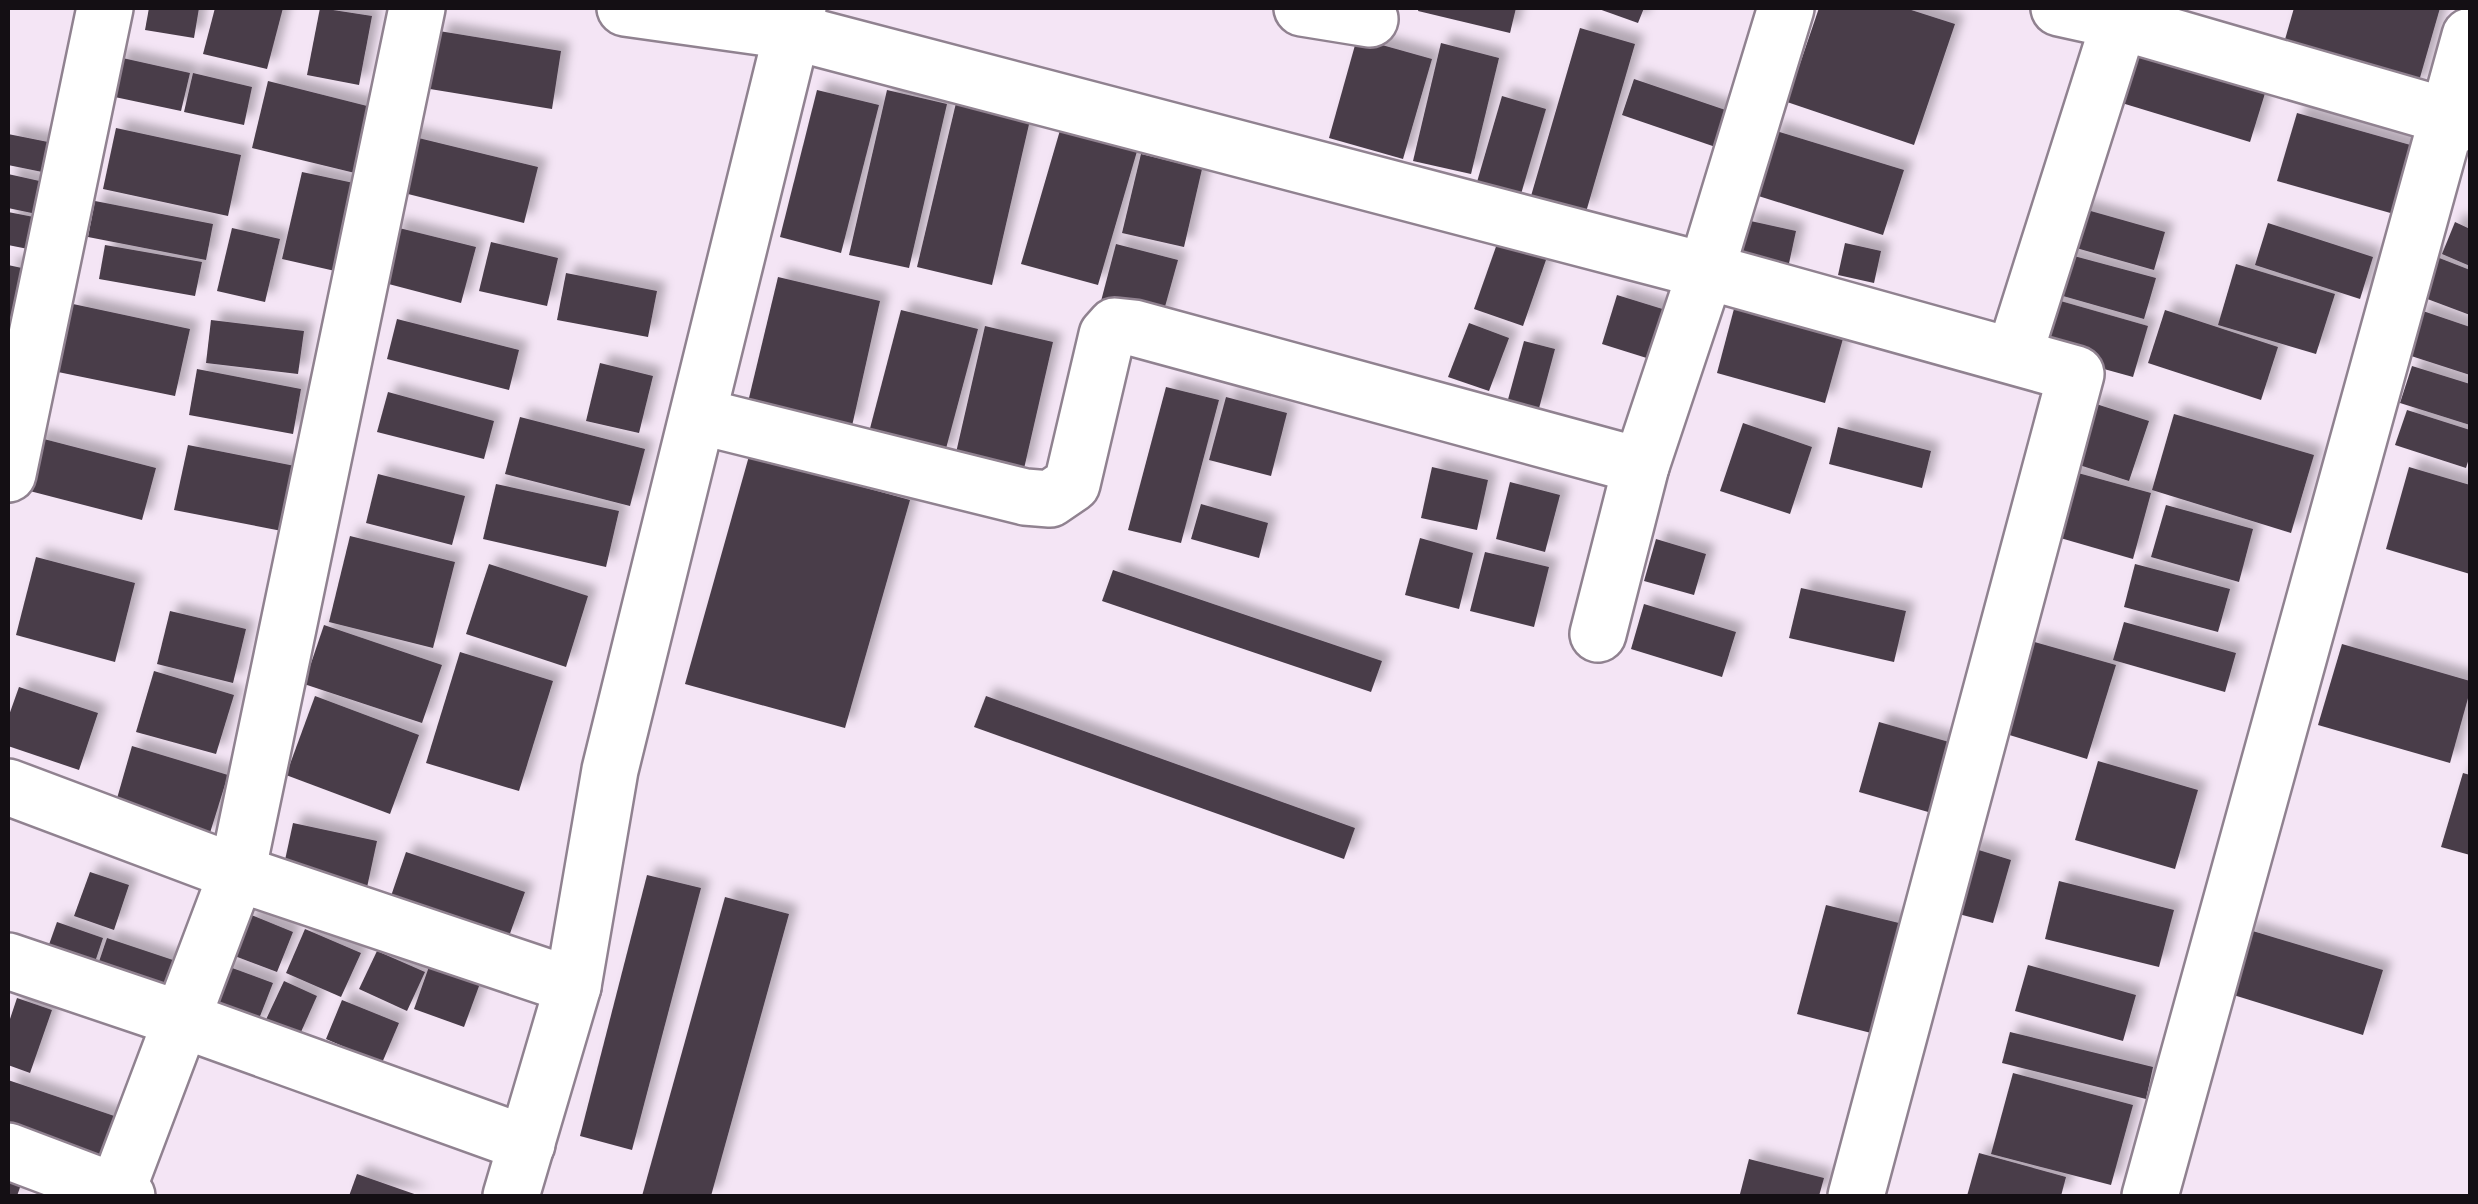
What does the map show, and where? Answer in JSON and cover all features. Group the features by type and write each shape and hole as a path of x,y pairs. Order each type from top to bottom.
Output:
{"street":[{"path":"8,474 105,8"},
{"path":"8,1151 119,1195 180,1018 237,872 417,8"},
{"path":"626,8 794,19 2076,374 1856,1196"},
{"path":"1302,8 1370,19"},
{"path":"1598,634 1641,466 1706,271 1786,8"},
{"path":"2059,8 2121,14 2459,119"},
{"path":"2014,354 2121,14"},
{"path":"511,1196 573,986 610,770 794,19"},
{"path":"2150,1196 2459,119 2470,36"},
{"path":"699,416 1025,497 1050,498 1072,484 1107,335 1114,326 1134,328 1641,466"},
{"path":"8,787 237,872 573,986"},
{"path":"8,961 180,1018 527,1144"}],"building":[{"path":"149,8 199,8 194,38 145,30"},
{"path":"215,8 283,8 267,69 203,54"},
{"path":"320,8 372,16 359,85 307,75"},
{"path":"1516,8 1510,33 1418,11"},
{"path":"1596,8 1644,8 1638,23"},
{"path":"1819,8 1905,8 1955,24 1914,145 1787,102"},
{"path":"2294,8 2440,8 2417,88 2282,50"},
{"path":"1580,28 1635,44 1586,212 1531,196"},
{"path":"439,31 561,51 552,109 430,89"},
{"path":"2132,35 2270,77 2250,142 2112,100"},
{"path":"1357,38 1432,59 1403,159 1329,138"},
{"path":"1441,43 1499,58 1471,174 1413,161"},
{"path":"118,57 190,73 181,111 110,96"},
{"path":"193,73 252,87 244,125 184,112"},
{"path":"1634,79 1749,118 1736,154 1622,115"},
{"path":"268,81 375,108 359,174 252,148"},
{"path":"817,90 879,105 841,253 780,237"},
{"path":"887,90 947,104 909,268 849,255"},
{"path":"1502,96 1546,109 1521,194 1477,182"},
{"path":"956,103 1030,120 992,285 917,267"},
{"path":"2297,113 2414,146 2394,214 2277,181"},
{"path":"1063,120 1140,141 1098,285 1021,264"},
{"path":"116,128 241,155 228,216 103,189"},
{"path":"1773,130 1904,170 1883,235 1752,194"},
{"path":"8,134 63,145 57,175 8,165"},
{"path":"402,134 538,167 524,223 388,189"},
{"path":"1141,154 1202,169 1184,247 1122,233"},
{"path":"302,172 363,185 344,273 282,259"},
{"path":"8,174 53,184 46,216 8,208"},
{"path":"95,201 213,224 206,260 88,237"},
{"path":"2073,206 2165,232 2154,270 2062,244"},
{"path":"8,212 44,219 38,251 8,245"},
{"path":"1746,220 1796,231 1788,268 1738,256"},
{"path":"2455,222 2470,229 2470,266 2442,254"},
{"path":"2268,223 2373,257 2360,299 2255,265"},
{"path":"395,227 476,247 461,303 381,282"},
{"path":"232,228 280,239 265,302 217,291"},
{"path":"1498,241 1547,257 1523,326 1474,309"},
{"path":"491,242 558,258 547,306 479,291"},
{"path":"1845,243 1881,251 1874,283 1838,275"},
{"path":"1116,244 1178,260 1161,321 1100,305"},
{"path":"105,245 202,262 195,296 99,279"},
{"path":"2059,252 2156,278 2144,319 2049,292"},
{"path":"2429,254 2470,270 2470,315 2414,294"},
{"path":"2236,264 2335,294 2316,354 2218,325"},
{"path":"8,265 45,273 31,329 8,324"},
{"path":"566,273 657,291 648,337 557,320"},
{"path":"778,277 880,301 852,426 748,402"},
{"path":"1617,295 1669,311 1653,360 1602,344"},
{"path":"2050,298 2148,326 2133,377 2035,350"},
{"path":"73,304 190,329 175,396 58,372"},
{"path":"1735,305 1844,335 1825,403 1717,373"},
{"path":"901,310 978,329 944,456 868,436"},
{"path":"2165,310 2278,347 2261,400 2148,363"},
{"path":"2420,310 2470,327 2470,375 2405,354"},
{"path":"397,319 519,350 509,390 387,359"},
{"path":"211,320 304,331 298,374 206,363"},
{"path":"1469,323 1509,338 1489,391 1448,377"},
{"path":"985,326 1053,342 1023,473 955,457"},
{"path":"1524,341 1555,349 1538,412 1507,403"},
{"path":"600,363 653,376 639,433 586,421"},
{"path":"2412,366 2470,384 2470,425 2400,403"},
{"path":"197,369 301,389 293,434 189,415"},
{"path":"1166,387 1219,400 1181,543 1128,530"},
{"path":"388,392 494,421 484,459 377,432"},
{"path":"1226,397 1287,413 1271,476 1209,460"},
{"path":"2093,403 2149,421 2129,481 2073,463"},
{"path":"2407,410 2470,430 2466,468 2395,445"},
{"path":"2174,414 2314,455 2291,533 2152,490"},
{"path":"520,417 645,449 630,506 505,474"},
{"path":"1743,423 1812,447 1790,514 1720,491"},
{"path":"1838,427 1931,451 1922,488 1829,464"},
{"path":"36,437 156,468 142,520 22,489"},
{"path":"188,445 300,467 287,532 174,510"},
{"path":"749,456 910,500 845,728 685,684"},
{"path":"1432,467 1488,480 1477,530 1421,518"},
{"path":"2409,467 2470,485 2470,574 2386,549"},
{"path":"2067,470 2151,493 2133,559 2050,535"},
{"path":"378,474 465,496 452,545 366,523"},
{"path":"1510,482 1560,495 1545,552 1496,539"},
{"path":"496,484 619,511 606,567 483,539"},
{"path":"1201,504 1268,523 1259,558 1191,539"},
{"path":"2166,505 2253,529 2239,582 2151,557"},
{"path":"350,536 455,562 433,648 329,622"},
{"path":"1420,538 1473,553 1459,609 1405,595"},
{"path":"1656,539 1706,554 1694,595 1644,581"},
{"path":"1485,552 1549,567 1534,627 1470,611"},
{"path":"36,557 135,583 115,662 16,635"},
{"path":"489,564 588,596 566,667 466,634"},
{"path":"2135,564 2230,589 2218,632 2124,607"},
{"path":"1113,570 1382,661 1371,692 1102,601"},
{"path":"1801,588 1906,611 1894,662 1789,638"},
{"path":"1644,604 1736,632 1722,677 1631,649"},
{"path":"170,611 246,629 233,683 157,664"},
{"path":"2124,622 2236,653 2225,692 2113,660"},
{"path":"324,625 442,665 422,723 304,684"},
{"path":"2031,641 2116,665 2087,759 2003,733"},
{"path":"2342,644 2470,681 2450,763 2318,725"},
{"path":"460,652 553,681 519,791 426,763"},
{"path":"154,671 234,695 216,754 136,732"},
{"path":"19,687 98,713 79,770 8,746 8,718"},
{"path":"315,696 419,735 390,814 286,775"},
{"path":"986,696 1355,828 1344,859 974,727"},
{"path":"1879,722 1963,746 1942,816 1859,792"},
{"path":"132,746 228,775 209,836 114,809"},
{"path":"2098,761 2198,790 2175,869 2075,840"},
{"path":"2463,773 2470,775 2470,855 2441,847"},
{"path":"293,823 377,841 366,892 282,874"},
{"path":"1969,847 2011,860 1993,923 1951,912"},
{"path":"406,852 525,892 508,939 390,899"},
{"path":"90,872 129,885 114,930 74,916"},
{"path":"647,875 701,888 632,1150 580,1136"},
{"path":"2059,881 2174,910 2159,967 2045,939"},
{"path":"725,897 789,914 711,1196 642,1196"},
{"path":"1826,905 1903,924 1875,1034 1797,1014"},
{"path":"249,914 293,932 277,972 232,955"},
{"path":"57,922 103,938 87,986 40,970"},
{"path":"305,929 361,953 341,997 286,973"},
{"path":"2246,929 2383,970 2363,1035 2227,993"},
{"path":"107,938 179,962 161,1012 90,988"},
{"path":"377,951 425,972 407,1011 359,989"},
{"path":"431,961 482,978 464,1027 414,1009"},
{"path":"224,965 273,983 255,1029 206,1010"},
{"path":"2028,965 2136,995 2123,1041 2015,1011"},
{"path":"284,981 317,996 297,1041 263,1026"},
{"path":"17,998 52,1010 30,1073 8,1065 8,1025"},
{"path":"342,1000 399,1023 382,1063 326,1039"},
{"path":"2010,1032 2153,1067 2146,1099 2002,1063"},
{"path":"2013,1073 2133,1105 2111,1185 1991,1154"},
{"path":"8,1080 132,1122 114,1172 8,1136"},
{"path":"1979,1153 2066,1177 2061,1196 1967,1196"},
{"path":"1749,1159 1824,1178 1819,1196 1740,1194"},
{"path":"8,1171 24,1176 17,1196 8,1196"},
{"path":"357,1174 420,1196 349,1196"}]}
